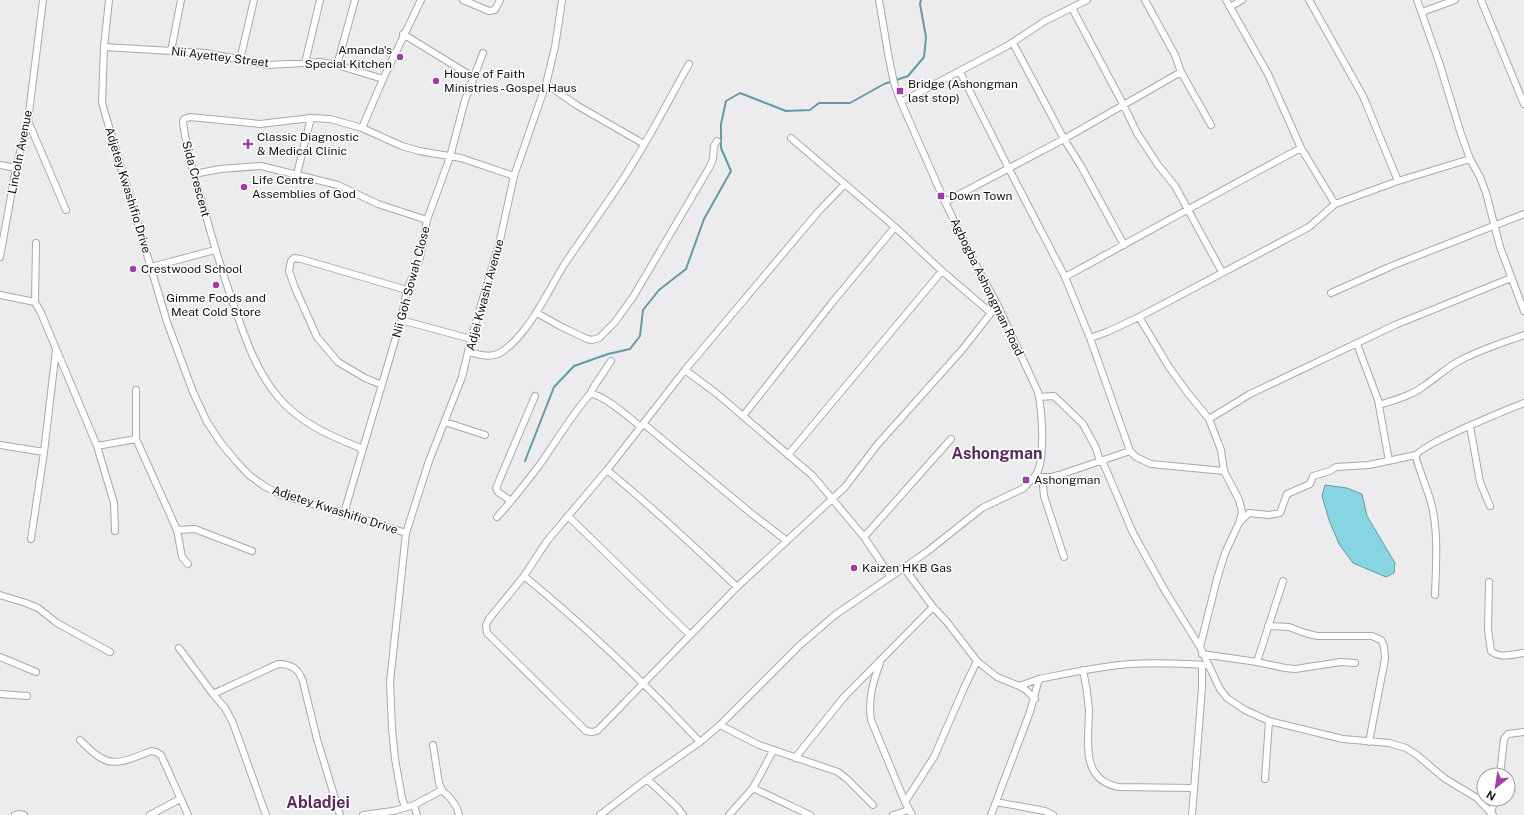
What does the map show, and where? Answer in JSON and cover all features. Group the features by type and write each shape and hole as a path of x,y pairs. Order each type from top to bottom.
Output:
{"street":[{"name":"Lincoln Avenue","path":"0,257 16,168 28,121 43,0"},
{"name":"Adjetey Kwashifio Drive","path":"110,0 104,47 102,103 152,267 167,322 193,392 207,422 221,443 249,475 280,495 344,513 406,533"},
{"path":"171,51 181,0"},
{"path":"240,60 254,0"},
{"path":"305,63 320,0"},
{"path":"337,65 355,0"},
{"path":"362,128 403,34 421,0"},
{"path":"463,0 490,11 495,10 500,0"},
{"name":"Adjei Kwashi Avenue","path":"405,807 395,759 390,682 406,533 429,461 462,377 471,339 500,240 514,176 546,84 555,47 562,0"},
{"name":"Agbogba Ashongman Road","path":"878,0 892,71 901,102 945,202 970,254 998,306 1039,397 1042,430 1040,464 1035,477"},
{"path":"901,102 1013,43 1045,21 1087,0"},
{"path":"1145,0 1175,55 1181,72 1211,125"},
{"path":"1226,0 1268,74 1302,148 1334,204"},
{"path":"1230,7 1242,0"},
{"path":"1309,0 1362,96 1398,181"},
{"path":"1417,0 1470,159 1480,177 1486,193 1500,247 1524,311"},
{"path":"1422,12 1455,0"},
{"path":"1482,0 1524,104"},
{"path":"1072,8 1137,133 1175,186 1222,272"},
{"path":"403,34 473,77"},
{"path":"1013,43 1064,139 1085,173 1124,245"},
{"name":"Nii Ayettey Street","path":"104,47 206,53 268,65 321,62 337,65 383,79"},
{"name":"Nii Goh Sowah Close","path":"344,513 401,320 407,290 420,258 428,220 450,157 473,77 483,53"},
{"path":"469,352 486,356 495,355 502,352 512,344 537,313 552,284 619,185 689,64"},
{"path":"960,72 1008,169 1065,277 1090,338 1130,452 1142,461 1151,464 1224,471"},
{"path":"945,202 1064,139 1181,72"},
{"path":"546,84 578,106 644,144"},
{"name":"Sida Crescent","path":"363,449 341,440 298,417 283,403 272,389 249,351 215,250 185,140 183,122 186,117 260,124 311,118 330,119 362,128 402,146 419,151 461,158 514,176"},
{"path":"297,174 311,118"},
{"path":"28,121 66,210"},
{"path":"791,138 991,313"},
{"path":"537,313 587,339 592,340 599,338 615,322 645,277 709,168 713,159 714,146 717,141"},
{"path":"1065,277 1188,208 1302,148"},
{"path":"1090,338 1140,317 1309,227 1334,204 1398,181 1470,159"},
{"path":"0,165 16,168"},
{"path":"194,174 220,169 261,166 338,185 378,204 428,220"},
{"path":"845,184 818,212 685,370 607,470 547,541 524,576 489,619 486,625 487,633 586,731 597,731 737,587 832,499 854,476 878,445 962,350 998,306"},
{"path":"1331,293 1394,265 1462,238 1495,227 1524,214"},
{"path":"743,416 831,304 895,228"},
{"path":"36,243 35,302 97,446 114,503 115,531"},
{"path":"152,267 215,250"},
{"path":"382,385 364,378 338,362 317,337 289,271 291,261 294,258 301,259 407,290"},
{"path":"788,455 942,271"},
{"path":"1209,419 1250,394 1395,325 1511,278"},
{"path":"0,295 35,302"},
{"path":"1140,317 1169,367 1209,419 1221,450 1224,471 1239,500 1242,512 1239,523 1225,553 1200,647"},
{"path":"401,320 471,339"},
{"path":"1379,405 1402,398 1424,386 1449,367 1460,361 1524,335"},
{"path":"1357,344 1379,405 1389,461"},
{"path":"32,539 56,348"},
{"path":"497,517 538,466 570,418 590,394 611,361"},
{"path":"685,370 716,393 813,476 864,537 891,577"},
{"path":"136,390 136,439 176,530 182,557 188,564"},
{"path":"590,394 594,394 603,399 643,425 752,514 787,540"},
{"path":"511,501 498,492 496,488 535,396"},
{"path":"1039,397 1054,396 1083,424 1091,438 1133,533 1164,589 1200,647 1205,665 1227,698 1244,710 1270,721 1343,739 1389,743 1406,748 1417,755 1444,778 1477,798 1492,814"},
{"path":"1436,595 1435,540 1432,505 1424,477 1415,460 1416,455 1419,451 1440,440 1524,403"},
{"path":"445,422 485,436"},
{"path":"1470,426 1480,482 1490,506"},
{"path":"97,446 136,439"},
{"path":"864,537 951,439"},
{"path":"0,445 44,452"},
{"path":"600,815 647,779 700,742 720,725 812,635 835,615 928,551 982,508 1024,488 1028,482 1035,477 1059,475 1101,460 1130,452"},
{"path":"1239,523 1249,513 1269,515 1280,513 1287,494 1310,484 1314,476 1330,471 1336,467 1369,465 1416,455"},
{"path":"607,470 647,503 737,587"},
{"path":"1042,477 1044,496 1064,557"},
{"path":"568,516 690,635"},
{"path":"176,530 195,529 252,551"},
{"path":"904,568 933,607 947,622 977,661 997,677 1026,690 1035,699"},
{"path":"524,576 583,626 700,742"},
{"path":"1256,662 1283,581"},
{"path":"1489,582 1488,630 1491,651 1496,655 1524,653"},
{"path":"0,595 38,608 57,623 110,652"},
{"path":"795,758 844,697 933,607"},
{"path":"1268,626 1289,627 1317,636 1372,636 1381,640 1384,646 1384,673 1369,742"},
{"path":"179,648 225,708 266,815"},
{"path":"1202,654 1295,669 1341,662 1355,663"},
{"path":"0,657 36,672"},
{"path":"905,802 934,757 977,661"},
{"path":"880,662 871,689 869,706 871,720 910,812 893,815"},
{"path":"1019,686 1039,679 1106,666 1151,662 1205,665"},
{"path":"213,694 278,664 287,664 295,668 300,674 303,682 317,739 340,815"},
{"path":"1192,815 1205,665"},
{"path":"1083,670 1087,686 1089,710 1088,757 1091,766 1102,781 1112,786 1119,787 1194,788"},
{"path":"991,815 1035,699 1039,679"},
{"path":"0,694 27,696"},
{"path":"1265,779 1270,721"},
{"path":"720,725 759,745 838,772 873,805"},
{"path":"1501,767 1504,739 1508,734 1524,732"},
{"path":"80,740 96,755 112,762 121,761 151,751 161,755 188,815"},
{"path":"433,745 435,764 442,790 451,799 457,808 459,815"},
{"path":"729,815 753,788 773,750"},
{"path":"647,779 677,807 683,815"},
{"path":"753,788 810,815"},
{"path":"363,815 393,813 405,807 414,805 442,790"},
{"path":"150,815 180,799"},
{"path":"996,802 1032,812 1045,811 1053,815"},
{"path":"414,805 417,815"},
{"path":"15,815 24,815"}],"water":[{"path":"1325,485 1347,488 1362,494 1367,516 1395,563 1394,573 1386,577 1353,563 1339,544 1329,520 1322,496"}],"waterway":[{"path":"525,461 554,387 574,366 608,354 630,349 640,336 643,310 659,290 686,269 704,219 731,171 721,148 721,124 726,101 740,93 786,111 810,110 819,103 850,103 884,84 908,76 924,57 926,37 920,4 921,0"}],"place":[{"name":"Amanda's Special Kitchen","path":"400,57"},
{"name":"House of Faith Ministries - Gospel Haus","path":"436,81"},
{"name":"Bridge (Ashongman last stop)","path":"900,91"},
{"name":"Classic Diagnostic & Medical Clinic","path":"248,144"},
{"name":"Life Centre Assemblies of God","path":"244,187"},
{"name":"Down Town","path":"941,196"},
{"name":"Crestwood School","path":"133,269"},
{"name":"Gimme Foods and Meat Cold Store","path":"216,285"},
{"name":"Ashongman","path":"1026,480"},
{"name":"Kaizen HKB Gas","path":"854,568"}],"district":[{"name":"Ashongman","path":"997,453"},
{"name":"Abladjei","path":"318,802"}]}
